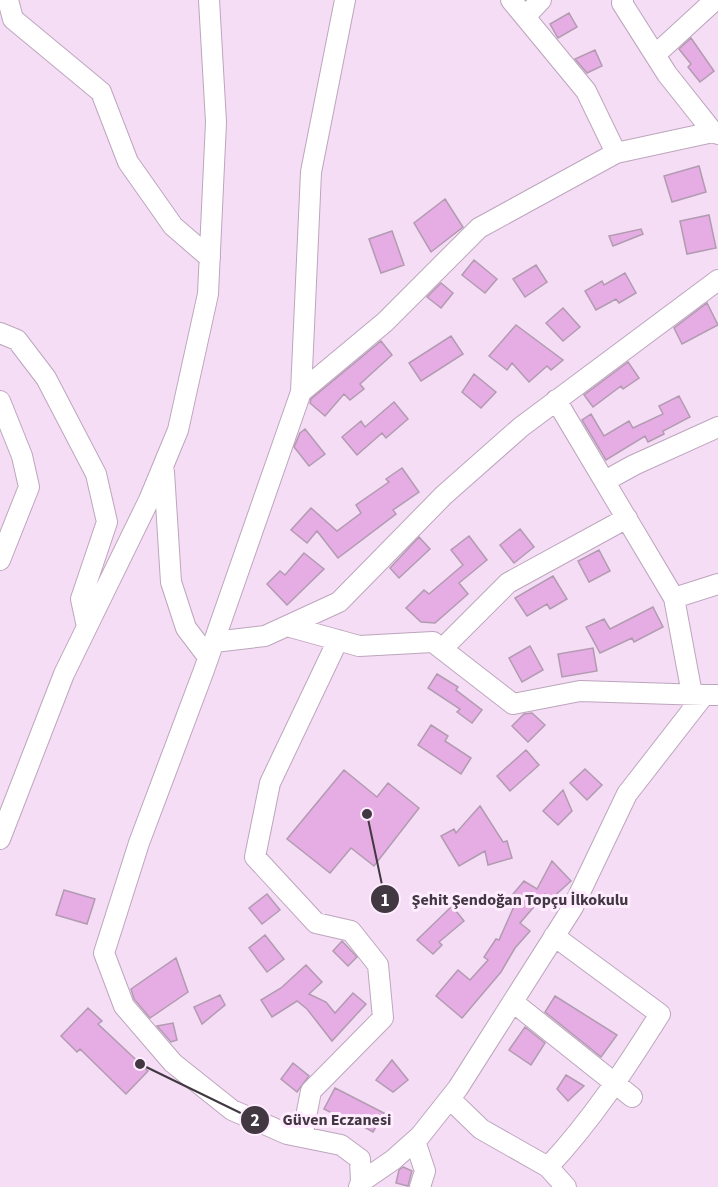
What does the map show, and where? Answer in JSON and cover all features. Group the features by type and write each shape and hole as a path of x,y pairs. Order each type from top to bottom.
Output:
{"street":[{"path":"8,0 13,19 101,92 128,162 173,226 210,258"},
{"path":"0,839 64,674 178,430 208,294 216,122 209,0"},
{"path":"345,0 312,172 301,392 211,649 139,843 104,954 124,1006 173,1064 231,1110 287,1134 340,1145 360,1159 360,1185"},
{"path":"511,0 586,91 616,153"},
{"path":"525,17 541,0"},
{"path":"301,392 385,322 479,228 616,153 715,133 655,55 622,3 624,0"},
{"path":"655,55 715,0"},
{"path":"211,649 265,636 339,602 444,495 521,427 718,280"},
{"path":"0,333 17,340 46,378 96,474 107,522 81,599 87,627"},
{"path":"556,400 674,598 705,694"},
{"path":"0,401 22,456 29,487 0,560"},
{"path":"605,482 634,465 718,427"},
{"path":"163,466 171,582 186,628 211,649"},
{"path":"442,650 508,583 627,518"},
{"path":"674,598 718,584"},
{"path":"287,626 358,646 433,642 513,704 580,691 705,694"},
{"path":"302,1137 311,1091 383,1018 378,965 365,948 351,931 316,922 255,857 270,783 338,640"},
{"path":"360,1185 415,1140 450,1099 573,907 627,794 705,694"},
{"path":"548,1167 573,1141 616,1084 660,1014 554,936"},
{"path":"513,1002 632,1096"},
{"path":"450,1099 481,1129 548,1167 566,1187"},
{"path":"415,1140 425,1171 420,1187"}],"building":[{"path":"569,13 577,27 558,38 550,24"},
{"path":"691,38 714,71 700,82 688,67 691,64 679,49"},
{"path":"595,50 602,66 587,73 575,59"},
{"path":"699,166 706,192 672,202 664,176"},
{"path":"445,199 463,227 431,252 414,223"},
{"path":"709,215 716,248 687,254 680,221"},
{"path":"641,229 643,234 613,246 609,236"},
{"path":"392,231 404,265 381,273 369,239"},
{"path":"474,260 497,279 485,293 462,275"},
{"path":"536,265 547,282 525,297 513,279"},
{"path":"625,273 636,293 619,303 616,299 596,310 585,291 602,281 604,285"},
{"path":"441,283 453,293 441,308 427,297"},
{"path":"707,303 718,325 682,344 674,328"},
{"path":"563,308 580,327 563,341 546,323"},
{"path":"516,325 563,360 551,370 547,366 529,382 512,363 507,370 489,356"},
{"path":"451,336 463,354 421,381 409,363"},
{"path":"381,341 392,355 360,384 364,389 350,400 344,394 325,416 310,403 311,399"},
{"path":"628,362 639,378 623,389 621,386 593,407 584,395"},
{"path":"474,374 496,392 481,408 462,392"},
{"path":"679,396 690,417 648,442 645,436 606,460 582,420 591,414 604,436 629,421 633,428 663,414 659,406"},
{"path":"394,402 408,419 386,438 382,433 357,455 342,437 361,421 365,427"},
{"path":"305,429 325,454 309,466 294,447 300,433"},
{"path":"402,468 419,492 393,510 396,514 338,558 317,531 307,543 291,530 311,508 337,531 361,513 356,505 389,482 386,479"},
{"path":"520,529 534,547 514,563 500,545"},
{"path":"469,536 487,560 459,583 468,594 435,623 421,622 406,608 424,590 429,594 463,565 451,550"},
{"path":"419,537 430,549 399,578 390,568"},
{"path":"599,550 610,571 589,582 578,561"},
{"path":"304,553 324,569 287,605 267,584 280,571 285,575"},
{"path":"553,576 567,599 550,609 547,604 527,616 515,598"},
{"path":"653,607 663,627 634,642 632,638 600,653 586,627 604,619 610,629"},
{"path":"530,646 543,670 522,682 509,658"},
{"path":"593,648 597,671 562,677 558,654"},
{"path":"437,674 458,687 456,690 482,710 472,723 457,712 460,709 428,688"},
{"path":"532,713 545,725 528,742 512,726 524,714"},
{"path":"431,725 448,736 445,741 471,758 461,774 418,745"},
{"path":"526,750 539,765 510,791 497,776"},
{"path":"585,769 602,785 587,800 570,783"},
{"path":"344,770 377,797 388,783 419,808 374,866 351,848 330,873 287,839"},
{"path":"563,790 572,811 558,825 543,811"},
{"path":"480,806 503,842 507,841 512,858 488,865 485,851 459,866 441,836 454,829 456,833"},
{"path":"552,861 571,881 552,898 545,894 520,923 530,931 515,948 501,972 462,1018 436,996 458,970 470,980 488,960 484,957 496,939 499,940 515,904 509,899 524,881 537,889"},
{"path":"64,890 95,899 87,924 56,915"},
{"path":"267,894 280,910 262,924 249,908"},
{"path":"452,906 464,921 439,942 442,945 433,954 417,940"},
{"path":"265,935 284,959 267,972 249,948"},
{"path":"342,941 357,957 348,966 333,951"},
{"path":"176,958 188,992 150,1018 134,999 131,989"},
{"path":"306,965 322,982 309,994 326,1002 335,1013 353,993 366,1004 332,1041 307,1009 297,1001 272,1017 261,1000 281,988"},
{"path":"220,995 225,1005 202,1024 194,1007"},
{"path":"555,996 617,1035 601,1057 545,1012"},
{"path":"88,1008 102,1021 98,1024 148,1071 126,1094 80,1049 77,1052 61,1036"},
{"path":"173,1023 177,1040 171,1042 157,1026"},
{"path":"525,1027 545,1043 531,1065 509,1050"},
{"path":"392,1060 408,1080 393,1092 376,1080"},
{"path":"293,1063 309,1076 297,1092 281,1079"},
{"path":"566,1075 584,1086 568,1101 557,1089"},
{"path":"335,1088 384,1113 373,1132 345,1116 343,1119 324,1109"},
{"path":"403,1167 412,1171 408,1186 396,1183 399,1170"}],"place":[{"name":"Şehit Şendoğan Topçu İlkokulu","path":"367,814"},
{"name":"Güven Eczanesi","path":"140,1064"}]}
